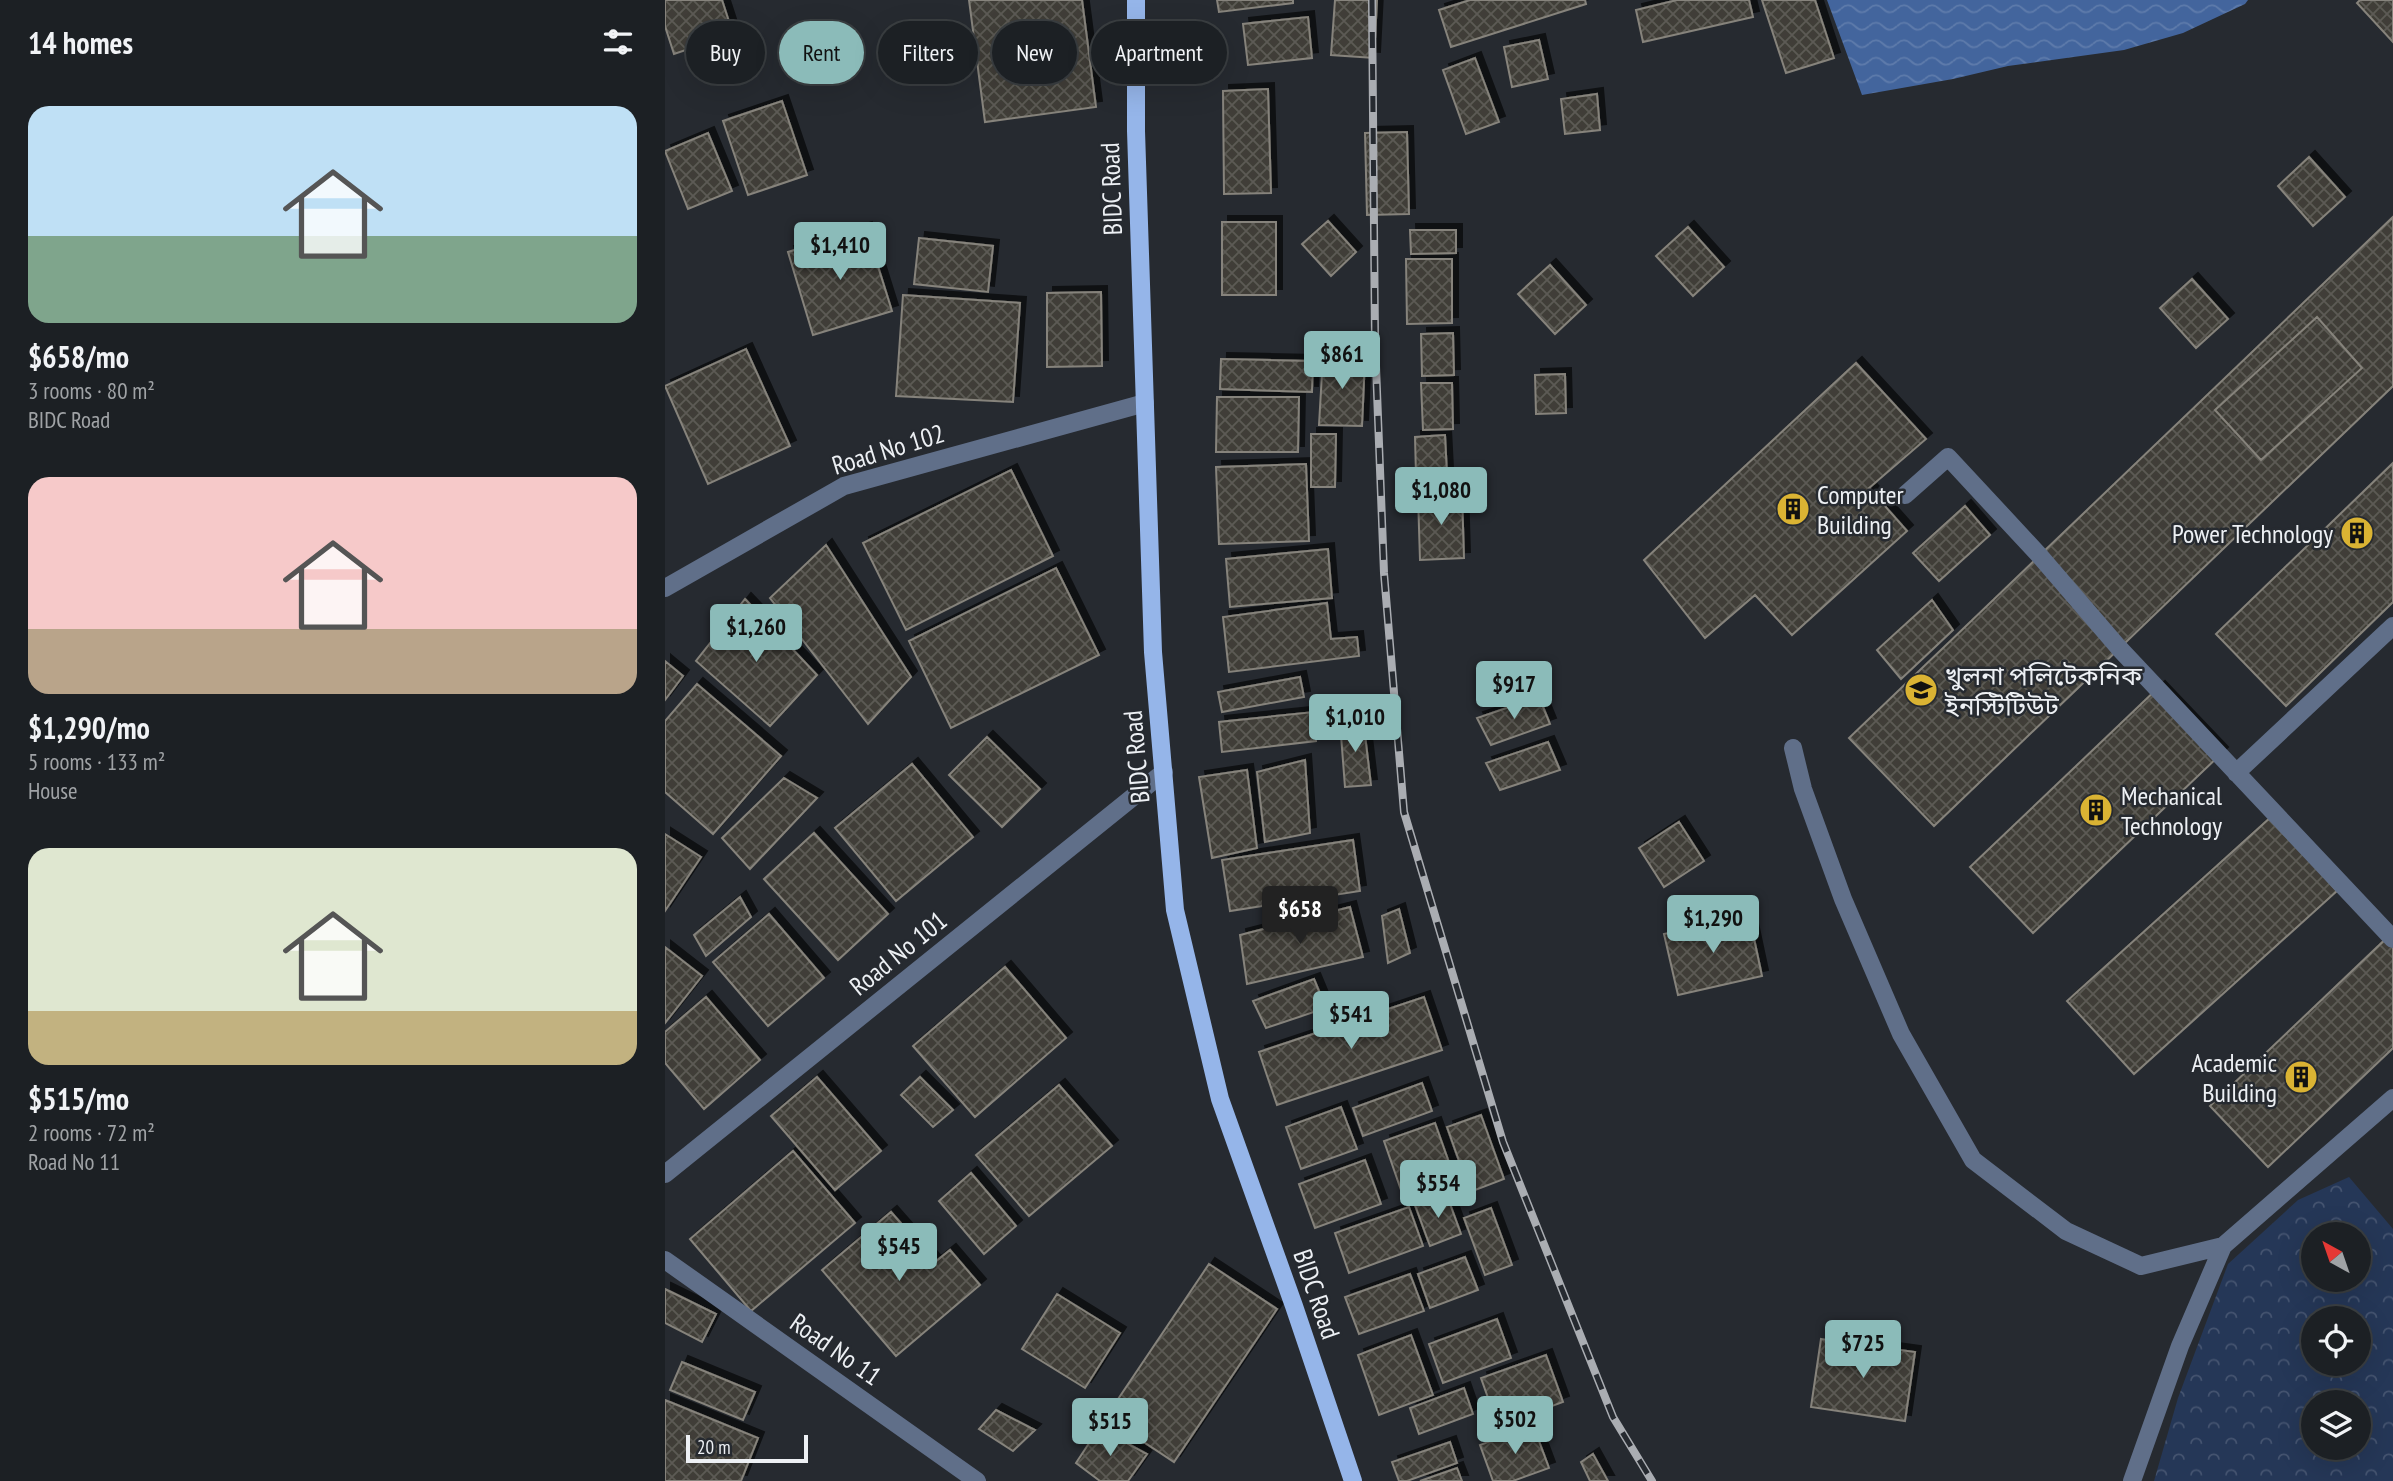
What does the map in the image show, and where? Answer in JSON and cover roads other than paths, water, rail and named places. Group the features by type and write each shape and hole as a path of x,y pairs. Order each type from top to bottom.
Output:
{"main road":[{"name":"BIDC Road","path":"1136,0 1136,131 1153,652 1175,910 1220,1099 1353,1481"}],"street":[{"name":"Road No 102","path":"665,589 844,486 1145,403"},
{"path":"1905,495 1948,457 2039,555 2119,648 2393,939"},
{"path":"2236,773 2390,636"},
{"path":"1793,748 1803,789 1843,899 1901,1034 1973,1160 2066,1231 2141,1266 2223,1246"},
{"name":"Road No 101","path":"665,1174 1164,772"},
{"path":"2132,1481 2180,1346 2223,1246 2393,1098"},
{"name":"Road No 11","path":"665,1260 977,1481"}],"water":[{"path":"1827,0 2248,0 2245,4 2183,33 2124,50 2008,66 1862,95"}],"railway":[{"path":"1372,0 1375,340 1384,573 1404,812 1503,1142 1613,1417 1652,1481"}],"place":[{"name":"Computer Building","path":"1793,509"},
{"name":"Power Technology","path":"2357,533"},
{"name":"খুলনা পলিটেকনিক ইনস্টিটিউট","path":"1921,690"},
{"name":"Mechanical Technology","path":"2096,810"},
{"name":"Academic Building","path":"2301,1077"}]}
